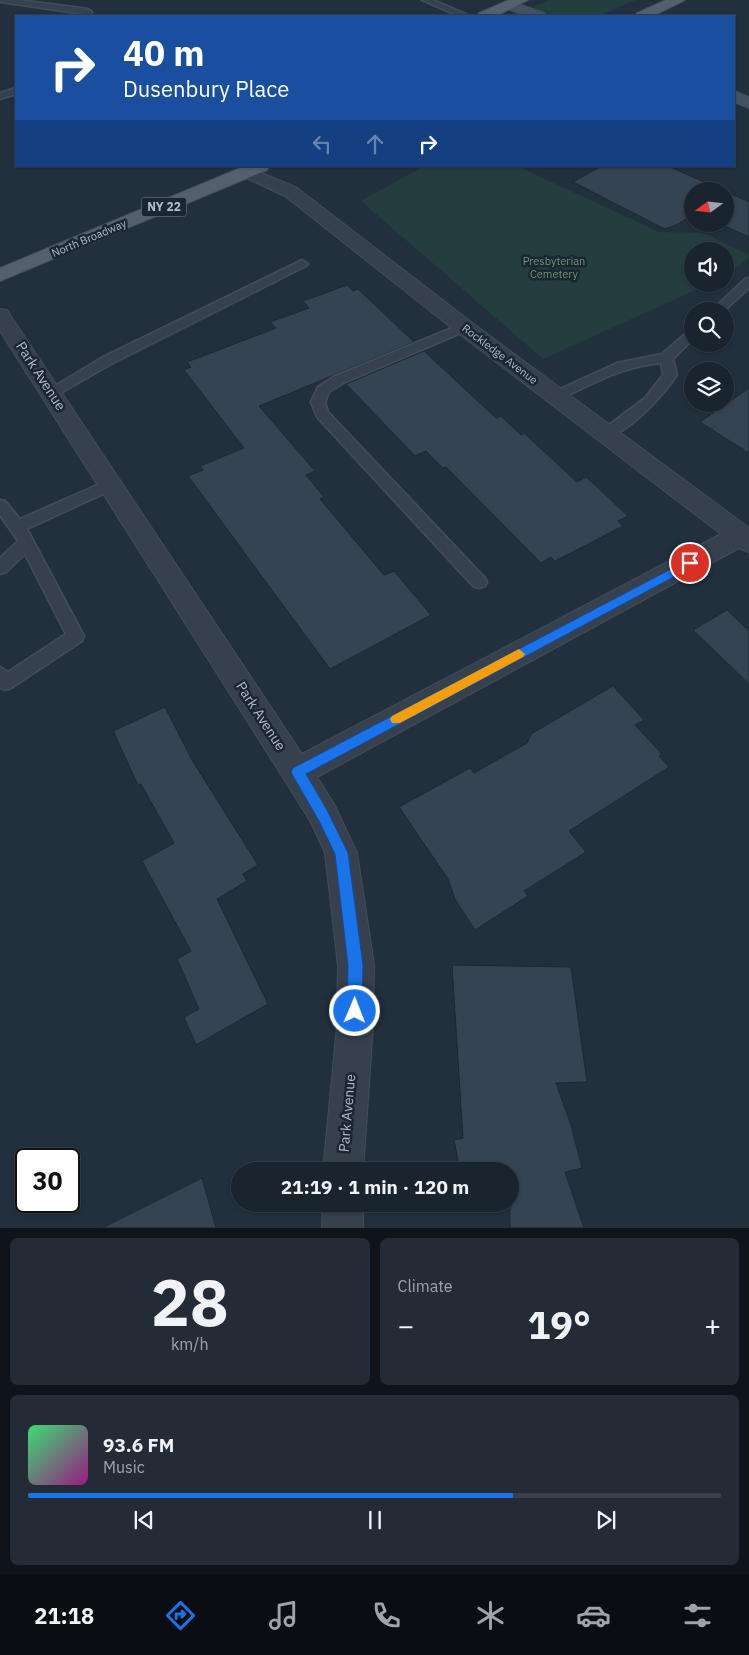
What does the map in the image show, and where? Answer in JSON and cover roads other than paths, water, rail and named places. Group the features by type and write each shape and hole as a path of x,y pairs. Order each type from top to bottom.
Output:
{"main road":[{"path":"644,15 664,3 678,0"},
{"path":"486,15 516,2"},
{"name":"North Broadway","path":"0,275 254,169"}],"street":[{"path":"516,2 537,15"},
{"path":"735,96 749,103"},
{"name":"Rockledge Avenue","path":"254,169 291,192 464,327 745,539"},
{"name":"Park Avenue","path":"0,315 52,392 297,772 322,814 341,853 356,965 355,1026 344,1162"},
{"path":"297,772 745,539"},
{"path":"342,1212 342,1228"}],"lane":[{"path":"1,0 88,12 86,15"},
{"path":"426,0 464,15"},
{"path":"0,5 13,1"},
{"path":"0,96 15,90"},
{"path":"52,392 108,360 302,264"},
{"path":"727,302 749,282"},
{"path":"464,327 338,380 324,390 318,402 322,414 479,582"},
{"path":"556,396 613,367 640,360 666,358 684,341"},
{"path":"605,433 646,407 661,391 670,375 666,358"},
{"path":"18,527 111,484"},
{"path":"0,505 18,527 76,636 5,682 0,674"},
{"path":"0,568 26,543"}],"park label":[{"name":"Presbyterian Cemetery","path":"554,267"}]}
